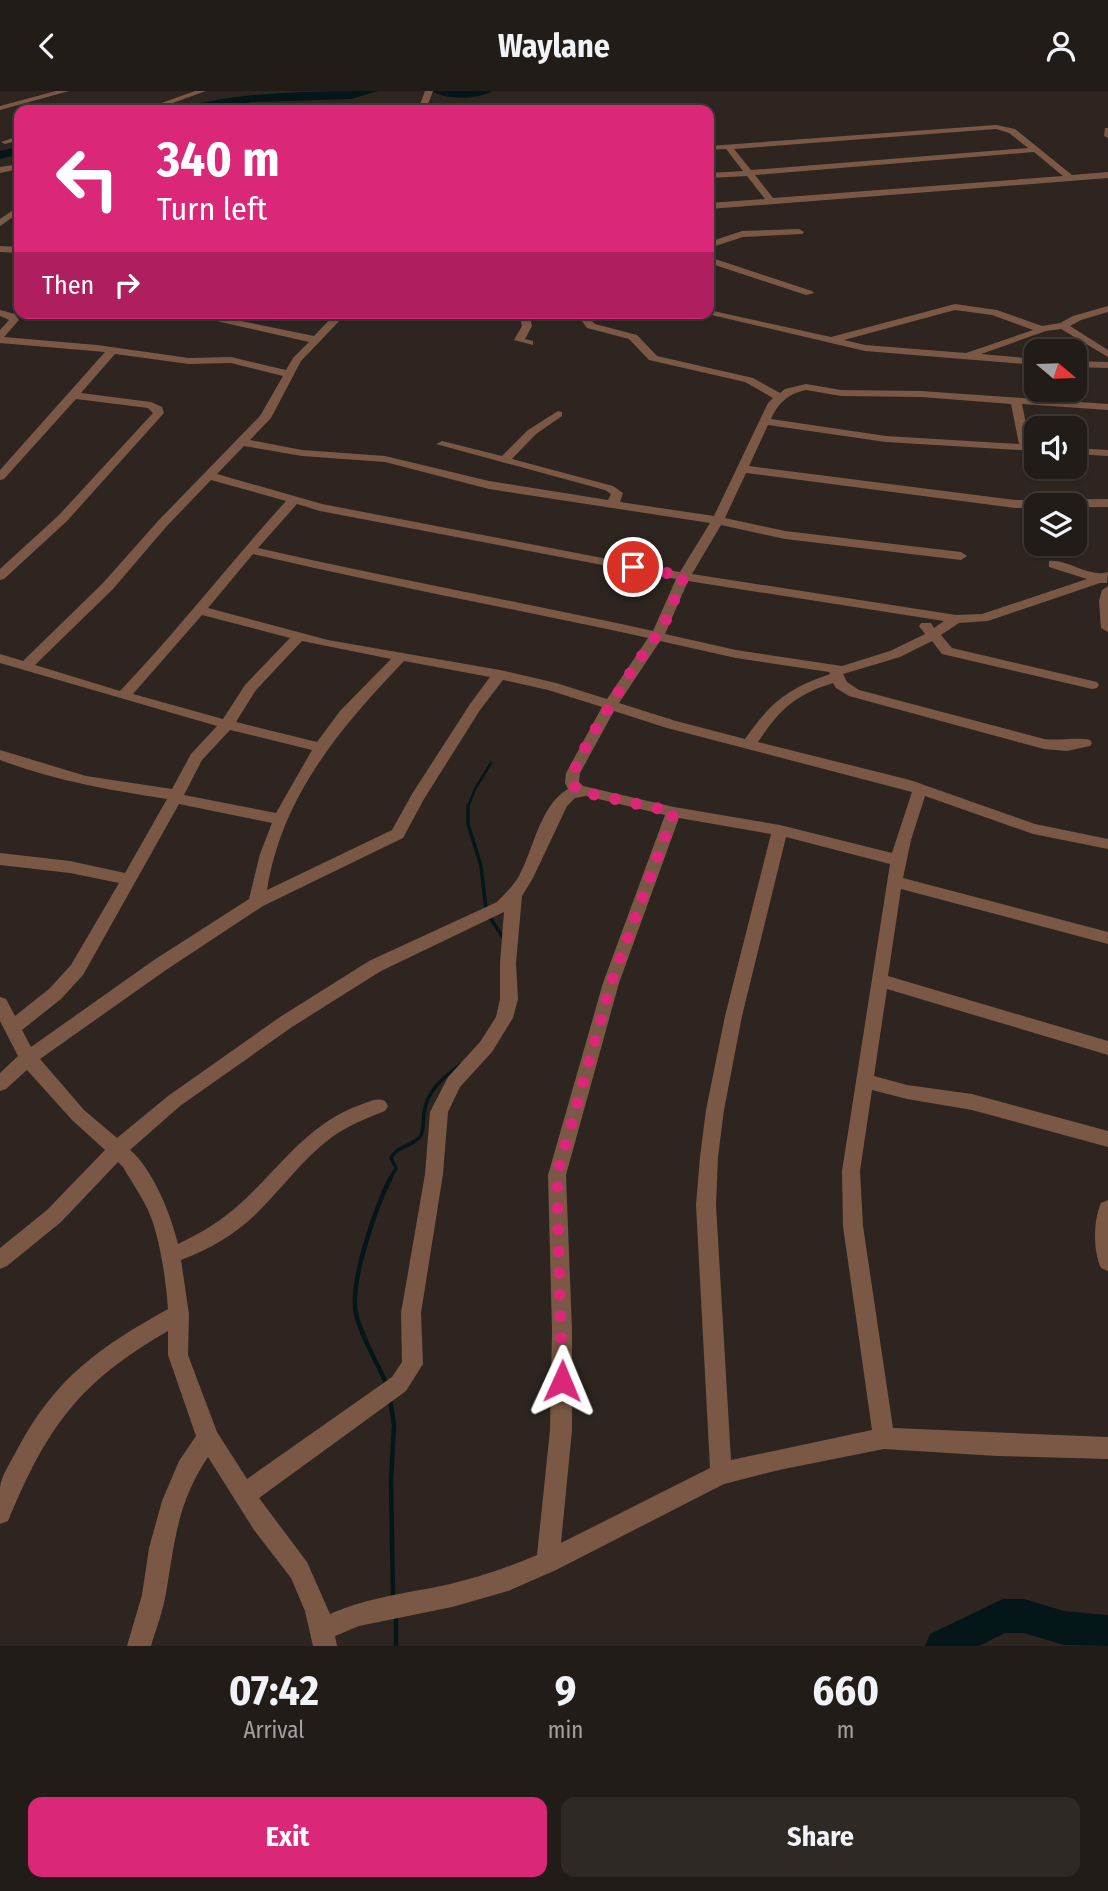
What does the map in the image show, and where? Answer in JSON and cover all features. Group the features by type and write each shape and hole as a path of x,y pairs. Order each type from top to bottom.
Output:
{"street":[{"path":"0,108 65,91"},
{"path":"161,105 202,91"},
{"path":"714,147 990,127 1012,131 1069,177"},
{"path":"1108,129 1108,137"},
{"path":"5,142 14,139"},
{"path":"728,146 771,201"},
{"path":"714,176 1034,150"},
{"path":"714,206 1108,175"},
{"path":"714,243 742,234 799,232"},
{"path":"714,262 809,293"},
{"path":"827,341 980,300"},
{"path":"955,307 984,309 1027,326 1049,329"},
{"path":"964,358 1000,343 1063,326 1108,309"},
{"path":"0,338 14,320 10,313"},
{"path":"714,314 827,341 888,351 1024,361"},
{"path":"224,319 316,339"},
{"path":"26,666 108,586 162,524 271,411 297,360 336,319"},
{"path":"525,319 527,326 519,340 528,343"},
{"path":"586,319 591,326 633,337 653,358 749,380 779,397"},
{"path":"1063,326 1107,362"},
{"path":"0,338 189,361 231,361 290,373"},
{"path":"0,477 113,350"},
{"path":"261,367 297,360"},
{"path":"1087,363 1107,362"},
{"path":"578,791 572,783 573,773 590,738 636,664 657,637 684,576 779,397 797,388 810,387 841,393 921,394 1108,407"},
{"path":"0,576 63,518 159,413 158,409 151,405 73,394"},
{"path":"1016,401 1024,426"},
{"path":"506,459 532,432 558,414"},
{"path":"765,421 886,439 1024,448"},
{"path":"243,442 302,453 386,459 489,485 716,520 785,535 961,556"},
{"path":"442,444 609,488 617,493 613,503"},
{"path":"1087,452 1108,453"},
{"path":"743,469 1014,504 1108,503"},
{"path":"210,476 293,501 684,576 956,619 983,618 1106,582"},
{"path":"122,696 200,610 248,549 293,501"},
{"path":"248,549 385,581 543,611 835,673"},
{"path":"1053,564 1106,582"},
{"path":"1106,582 1108,628"},
{"path":"902,609 924,624 943,648 951,652 1092,685"},
{"path":"200,610 299,637 551,686 748,745 920,789 1034,829 1108,844"},
{"path":"748,745 781,700 802,687 835,673 880,660 956,619"},
{"path":"13,1028 67,983 160,827 196,757 236,714 250,688 299,637"},
{"path":"257,902 260,877 299,784 354,703 401,656"},
{"path":"0,658 224,725 322,748"},
{"path":"835,673 841,685 854,693 1044,744 1067,746 1085,743"},
{"path":"0,1084 28,1058 160,965 257,902 402,831 417,798 475,707 500,674"},
{"path":"0,755 59,777 174,796 282,820"},
{"path":"884,1438 851,1202 851,1171 894,881 920,789"},
{"path":"0,1261 54,1216 118,1149 174,1101 323,998 375,966 502,906 514,896 528,876 564,798 578,791 674,812 780,830 898,860"},
{"path":"548,1562 561,1430 562,1331 557,1175 611,983 674,812"},
{"path":"721,1474 706,1205 707,1179 730,1031 780,830"},
{"path":"0,859 70,867 128,879"},
{"path":"894,881 1108,938"},
{"path":"244,1495 399,1384 410,1371 413,1356 411,1313 434,1174 439,1112 454,1082 486,1047 504,1019 509,999 508,963 514,896"},
{"path":"879,980 1108,1048"},
{"path":"0,1004 28,1058 78,1115 130,1161 154,1202 172,1255 180,1314 178,1355 208,1438 244,1495 299,1570 310,1590 324,1638 358,1614 463,1593 508,1579 548,1562 721,1474 884,1438 1108,1448"},
{"path":"863,1080 907,1092 972,1102 1108,1139"},
{"path":"172,1255 200,1244 225,1228 257,1201 289,1162 323,1132 351,1115 379,1106"},
{"path":"1108,1209 1105,1233 1108,1262"},
{"path":"0,1513 19,1467 39,1432 67,1396 108,1356 180,1314"},
{"path":"139,1646 154,1595 160,1548 173,1501 187,1469 208,1438"}],"waterway":[{"path":"211,105 236,100 344,96 373,91"},
{"path":"437,91 465,94 487,91"},
{"path":"0,155 14,152"},
{"path":"468,807 475,789 491,763"},
{"path":"468,807 468,824 481,866 486,909"},
{"path":"489,916 504,939"},
{"path":"391,1178 396,1168 391,1158 421,1135 424,1113 432,1091 460,1065"},
{"path":"387,1385 362,1331 356,1314 355,1300 365,1245 391,1178"},
{"path":"390,1399 394,1425 391,1481 393,1595"},
{"path":"942,1646 1003,1616 1024,1616 1064,1628 1108,1632"},
{"path":"396,1617 396,1646"}],"route":[{"path":"562,1381 557,1175 611,983 674,812 578,791 572,783 573,773 590,738 636,664 663,627 684,576 633,567"}]}
